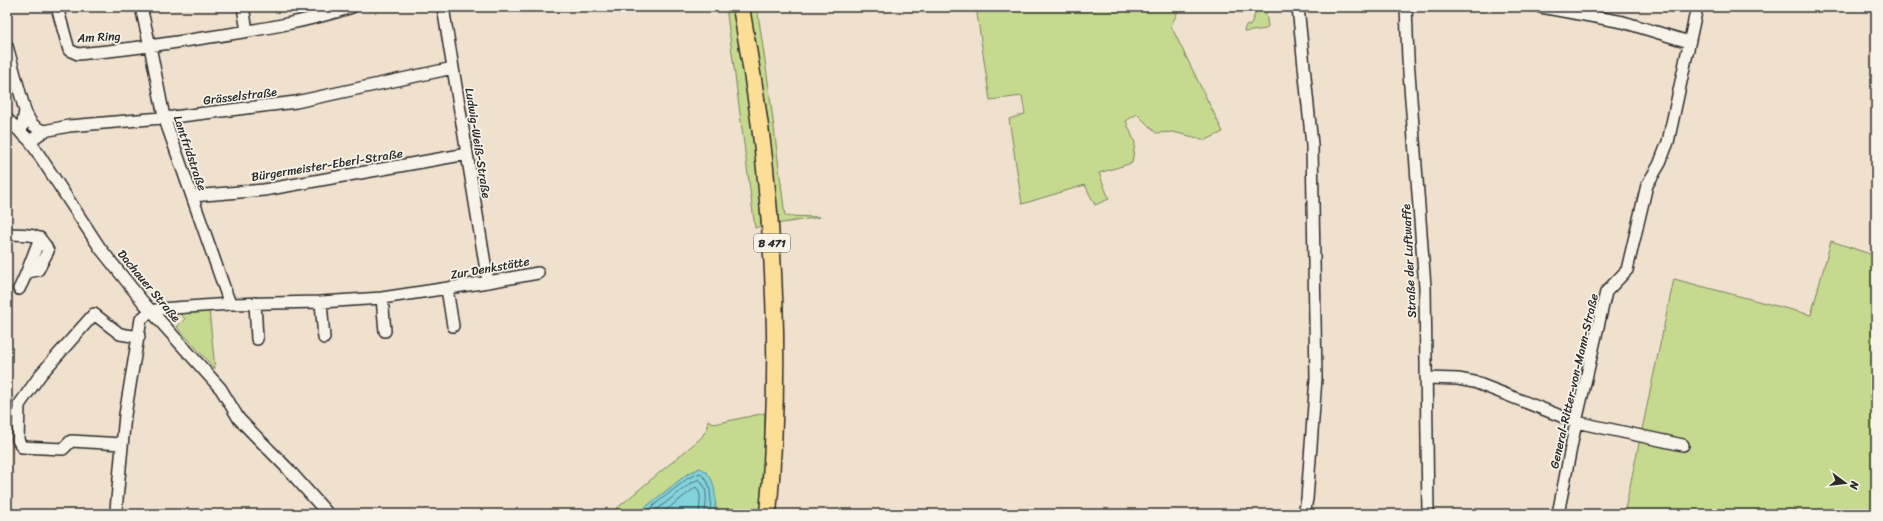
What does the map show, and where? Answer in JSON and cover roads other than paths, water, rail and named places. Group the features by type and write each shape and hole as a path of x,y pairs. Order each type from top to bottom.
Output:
{"highway":[{"name":"B 471","path":"741,7 765,168 776,315 772,473 768,514"}],"street":[{"name":"Am Ring","path":"57,7 69,50 78,54 150,46"},
{"name":"Lantfridstraße","path":"141,7 164,117 230,304"},
{"path":"243,7 247,32"},
{"path":"150,46 247,32 320,17 352,7"},
{"name":"Ludwig-Weiß-Straße","path":"444,7 488,282"},
{"path":"1298,7 1312,145 1316,378 1307,499 1304,514"},
{"name":"Straße der Luftwaffe","path":"1406,7 1409,74 1423,240 1428,514"},
{"path":"1541,7 1632,24 1689,42"},
{"name":"General-Ritter-von-Mann-Straße","path":"1558,514 1576,422 1606,292 1627,270 1647,185 1659,165 1668,142 1697,7"},
{"path":"7,46 30,124 35,128 44,131"},
{"name":"Grässelstraße","path":"30,141 44,131 69,126 296,102 453,68"},
{"path":"21,133 25,111"},
{"name":"Dachauer Straße","path":"7,120 30,141 100,248 151,311 221,389 239,419 287,468 328,514"},
{"name":"Bürgermeister-Eberl-Straße","path":"192,196 264,190 467,154"},
{"path":"7,234 36,236 40,238 29,264 28,272 19,288"},
{"name":"Zur Denkstätte","path":"151,311 230,304 321,302 382,298 447,289 538,273"},
{"name":"Zur Denkstätte","path":"447,289 453,326"},
{"path":"382,298 385,331"},
{"path":"321,302 324,338"},
{"path":"255,303 257,339"},
{"path":"116,510 122,444 141,320 151,311"},
{"path":"122,444 71,441 63,449 22,447 18,440 19,405 41,374 94,314 120,334 139,337"},
{"path":"1426,378 1458,379 1474,382 1576,422 1682,446"}],"water":[{"path":"700,468 709,476 714,488 714,514 637,514 686,475"}]}
